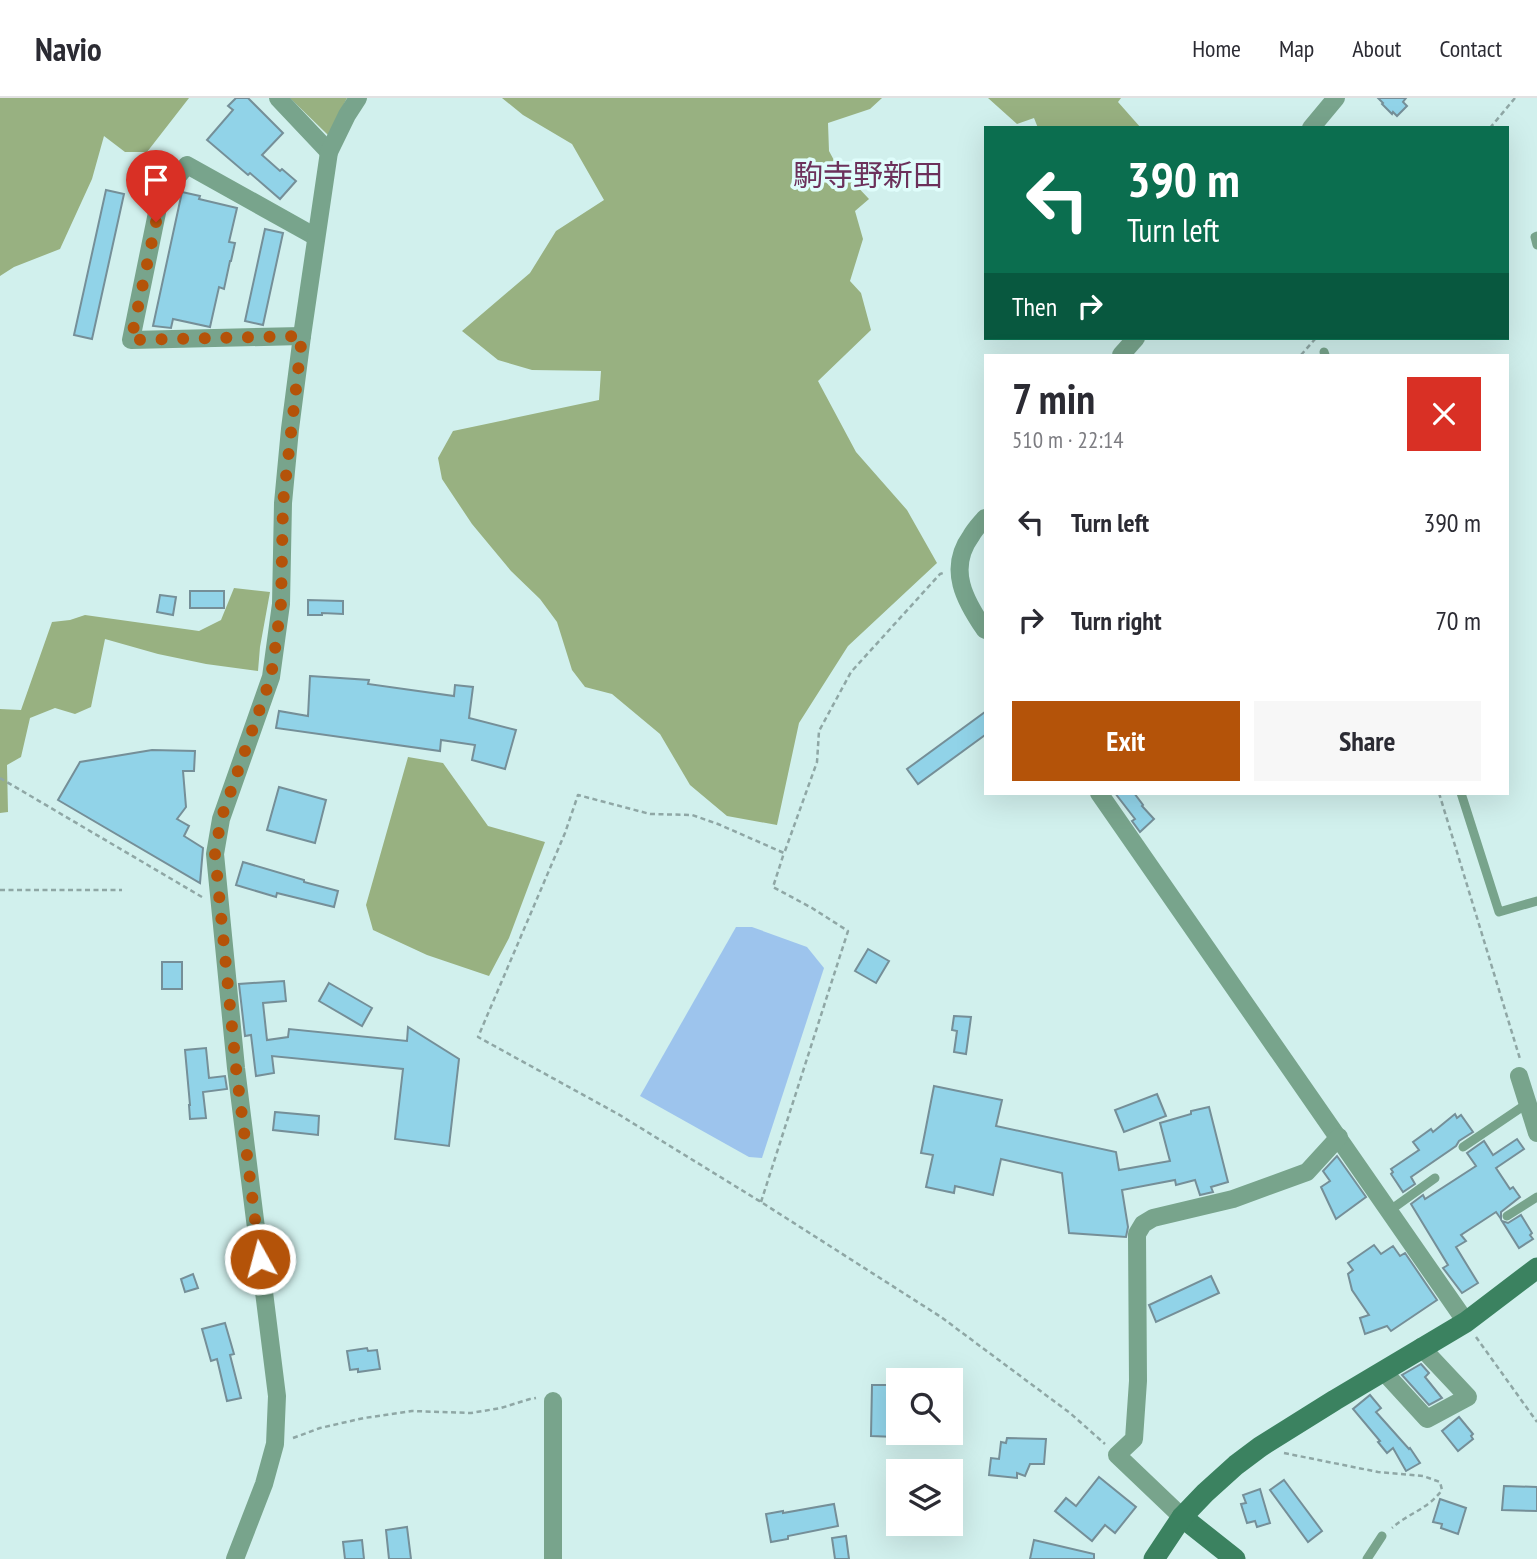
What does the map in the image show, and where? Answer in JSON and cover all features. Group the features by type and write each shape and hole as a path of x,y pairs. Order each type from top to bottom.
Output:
{"street":[{"path":"278,98 329,152"},
{"path":"235,1559 264,1484 275,1444 277,1396 236,1068 215,854 221,819 271,677 281,604 283,503 316,237 329,152 358,98"},
{"path":"1313,126 1336,98"},
{"path":"302,336 131,340 160,198 187,165 316,237"},
{"path":"1122,354 1134,340"},
{"path":"984,519 962,552 960,567 964,594 984,628"},
{"path":"1100,795 1466,1322"},
{"path":"1520,1076 1537,1133"},
{"path":"1235,1559 1182,1517 1117,1455 1134,1439 1138,1381 1137,1234 1143,1224 1153,1218 1233,1199 1307,1172 1339,1137"},
{"path":"1154,1559 1182,1517 1226,1474 1260,1447 1466,1322 1537,1268"},
{"path":"1384,1371 1427,1419 1468,1397 1421,1347"},
{"path":"553,1401 553,1559"}],"lane":[{"path":"1537,236 1537,245"},
{"path":"1462,795 1499,912 1537,901"},
{"path":"1463,1147 1528,1103"},
{"path":"1390,1210 1435,1178"},
{"path":"1507,1216 1537,1196"},
{"path":"1367,1559 1382,1536"}],"path":[{"path":"1492,126 1515,98"},
{"path":"1302,354 1314,340"},
{"path":"761,1202 848,931 773,887 817,762 819,731 850,672 940,574 960,567"},
{"path":"0,778 220,908"},
{"path":"784,853 692,815 650,814 578,795 565,833 478,1037 618,1114 941,1317 1070,1413 1117,1455"},
{"path":"1440,795 1521,1064 1520,1076"},
{"path":"0,890 122,890"},
{"path":"1466,1322 1537,1422"},
{"path":"275,1444 320,1428 365,1418 412,1411 471,1413 501,1408 530,1398 544,1397 553,1401"},
{"path":"1260,1447 1311,1460 1378,1472 1423,1476 1440,1482 1442,1490 1436,1499 1400,1520 1382,1536"}],"green space":[{"path":"0,98 189,98 147,152 125,152 104,136 92,179 60,249 14,267 0,276"},
{"path":"290,98 347,98 328,135"},
{"path":"502,98 882,98 870,109 828,123 829,151 836,164 869,199 855,211 863,239 850,281 861,293 871,330 818,381 856,452 907,510 937,563 848,646 799,723 777,825 727,816 690,785 660,734 612,694 585,687 572,670 557,622 540,599 511,571 472,524 442,479 438,458 453,431 599,400 601,371 532,370 498,360 462,331 530,273 556,231 604,200 572,144 523,115"},
{"path":"988,98 1121,98 1118,102 1139,126 1037,126 1034,118 1017,124"},
{"path":"234,588 270,592 258,671 158,654 105,639 91,707 75,714 55,708 30,718 21,757 7,765 8,812 0,813 0,709 21,710 52,622 85,615 199,631 221,620"},
{"path":"408,757 443,763 488,826 545,842 509,938 489,976 427,955 373,930 366,905"}],"water":[{"path":"736,927 752,927 807,947 824,968 762,1158 749,1157 640,1096"}],"building":[{"path":"236,98 248,98 283,133 262,155 296,181 280,199 207,140 233,110 228,106"},
{"path":"1378,98 1406,98 1403,102 1407,106 1397,116"},
{"path":"106,190 124,194 92,339 74,335"},
{"path":"182,192 237,208 229,242 235,243 231,261 224,289 219,287 210,327 173,319 171,328 153,326"},
{"path":"265,229 283,233 263,325 245,321"},
{"path":"190,591 224,591 224,608 190,608"},
{"path":"160,595 176,597 173,615 157,612"},
{"path":"308,600 343,601 343,614 308,615"},
{"path":"310,676 369,680 368,684 454,696 455,685 473,687 469,718 516,730 505,769 472,760 475,745 441,740 440,751 276,728 279,711 308,716"},
{"path":"984,713 984,736 918,784 907,769"},
{"path":"152,750 195,751 194,771 183,771 186,807 177,819 189,826 184,836 203,848 200,883 58,800 80,762"},
{"path":"279,787 326,800 315,843 267,830"},
{"path":"1117,795 1136,795 1154,819 1140,832 1132,821 1135,819"},
{"path":"243,862 338,891 334,907 277,893 276,897 236,885"},
{"path":"868,949 889,961 876,983 855,971"},
{"path":"162,962 182,962 182,989 162,989"},
{"path":"284,981 286,1001 263,1003 267,1040 288,1037 289,1029 407,1041 408,1027 459,1059 449,1146 395,1139 403,1069 272,1056 274,1073 256,1076 251,1035 245,1036 239,984"},
{"path":"329,983 372,1008 362,1026 319,1001"},
{"path":"954,1016 971,1017 966,1054 954,1052 957,1031 952,1030"},
{"path":"206,1048 209,1078 225,1076 227,1089 203,1092 206,1118 190,1119 185,1050"},
{"path":"934,1086 1002,1100 996,1126 1116,1152 1119,1170 1170,1161 1160,1123 1209,1107 1228,1182 1211,1187 1213,1192 1200,1195 1195,1180 1176,1185 1175,1180 1122,1190 1128,1227 1126,1237 1069,1233 1062,1173 1001,1159 993,1195 955,1186 954,1193 926,1187 933,1155 921,1153"},
{"path":"1157,1094 1166,1116 1124,1132 1115,1110"},
{"path":"275,1112 319,1116 318,1135 273,1130"},
{"path":"1455,1114 1457,1118 1461,1115 1473,1132 1411,1177 1415,1184 1403,1192 1391,1174 1391,1169 1419,1150 1413,1142 1431,1129 1433,1132"},
{"path":"1517,1139 1524,1149 1496,1168 1510,1189 1513,1187 1520,1197 1501,1212 1501,1219 1496,1212 1461,1235 1466,1241 1456,1247 1478,1283 1462,1293 1443,1268 1448,1265 1411,1204 1423,1195 1425,1199 1476,1166 1467,1153 1484,1141 1493,1155"},
{"path":"1337,1156 1366,1197 1336,1219 1321,1187 1330,1181 1323,1171"},
{"path":"1521,1215 1533,1239 1519,1248 1502,1221 1508,1223"},
{"path":"1374,1245 1381,1254 1393,1246 1400,1256 1405,1253 1437,1300 1391,1331 1387,1326 1365,1334 1360,1318 1369,1315 1352,1290 1348,1274 1353,1270 1348,1263"},
{"path":"193,1274 198,1288 185,1292 181,1279"},
{"path":"1211,1276 1219,1293 1156,1322 1149,1305"},
{"path":"225,1323 234,1354 230,1355 241,1398 227,1401 217,1359 211,1361 202,1329"},
{"path":"367,1348 368,1351 377,1350 380,1369 358,1372 358,1369 350,1370 347,1351"},
{"path":"1421,1364 1429,1373 1425,1377 1442,1398 1429,1405 1402,1375"},
{"path":"872,1385 886,1385 886,1437 871,1436"},
{"path":"1370,1395 1381,1408 1376,1412 1410,1448 1420,1463 1406,1471 1393,1448 1387,1453 1353,1409"},
{"path":"1459,1417 1473,1434 1473,1439 1458,1451 1442,1431"},
{"path":"1007,1438 1046,1439 1044,1464 1030,1464 1025,1476 1017,1473 1017,1478 989,1475 991,1458 999,1459 1001,1442 1006,1443"},
{"path":"1099,1477 1136,1507 1115,1533 1105,1525 1092,1541 1055,1511 1066,1498 1076,1506"},
{"path":"1284,1480 1322,1531 1308,1542 1270,1490"},
{"path":"1504,1486 1537,1487 1537,1511 1502,1510"},
{"path":"1260,1489 1270,1523 1257,1527 1255,1521 1247,1523 1241,1504 1246,1503 1243,1495"},
{"path":"1440,1499 1466,1508 1458,1534 1433,1522"},
{"path":"834,1504 838,1526 771,1542 766,1514"},
{"path":"407,1527 411,1559 389,1559 386,1530"},
{"path":"846,1536 849,1559 835,1559 832,1538"},
{"path":"362,1540 364,1559 345,1559 343,1542"},
{"path":"1034,1540 1094,1554 1094,1559 1030,1559"}],"district":[{"name":"駒寺野新田","path":"868,176"}],"route":[{"path":"156,222 131,340 302,336 283,503 281,604 271,677 221,819 215,854 236,1068 260,1259"}]}
